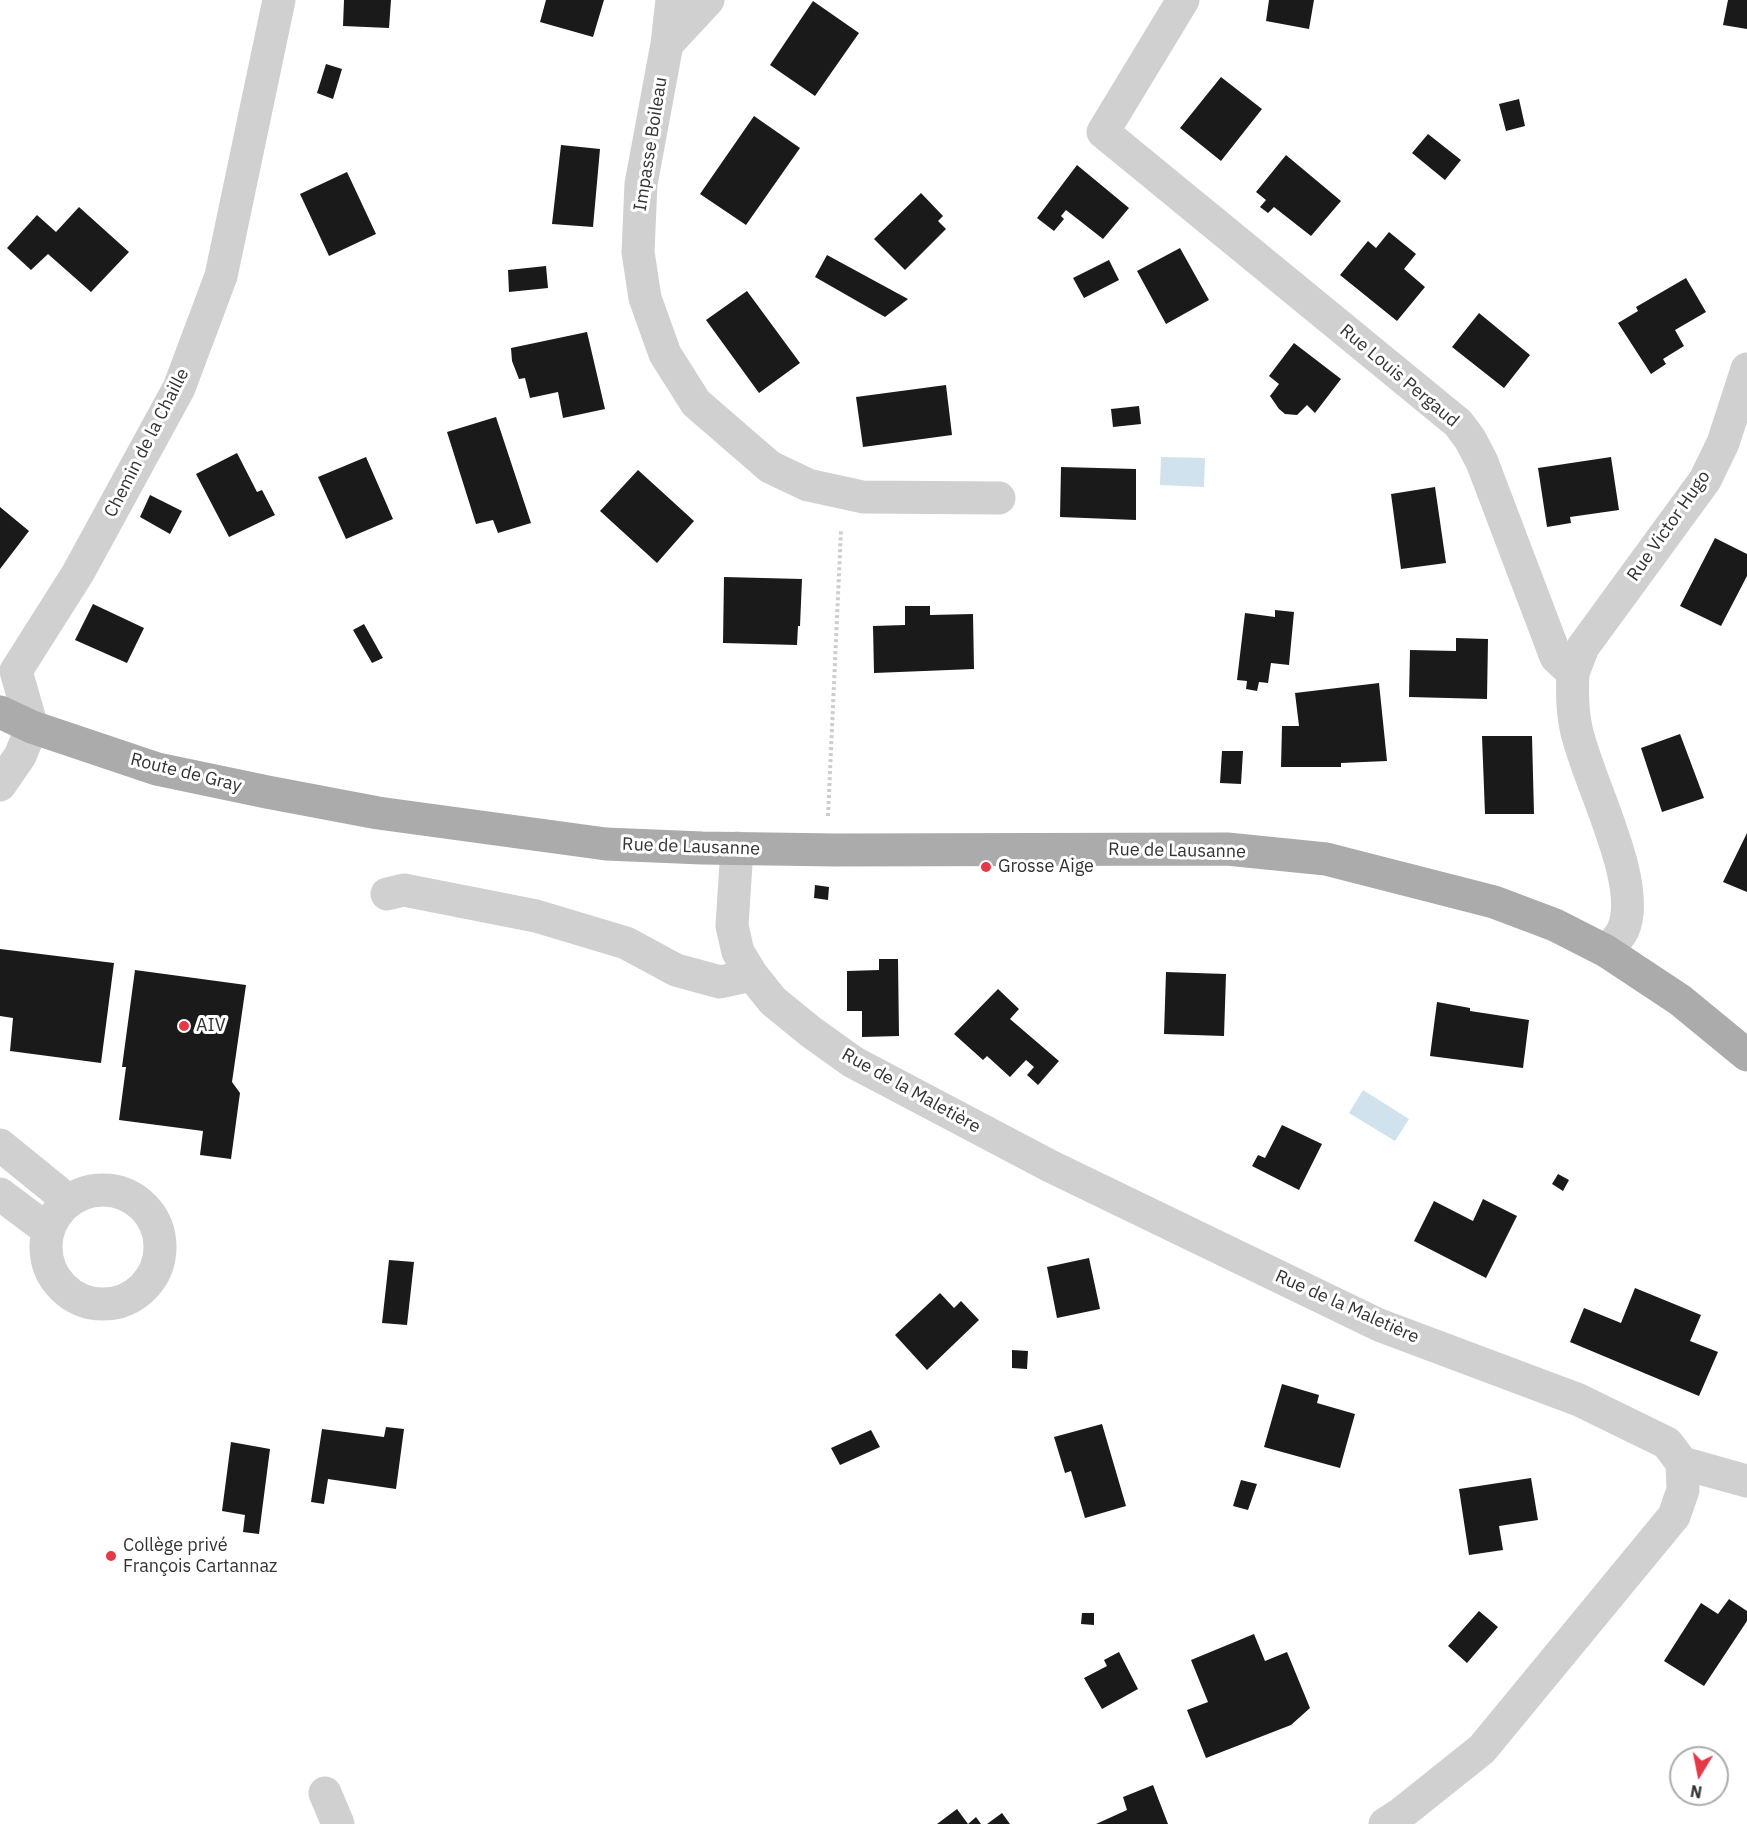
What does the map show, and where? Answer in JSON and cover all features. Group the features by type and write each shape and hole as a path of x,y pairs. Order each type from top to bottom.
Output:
{"main road":[{"name":"Route de Gray","path":"0,712 32,727 157,769 378,813"},
{"name":"Rue de Lausanne","path":"378,813 606,844 827,849 1227,849 1326,860 1494,902 1555,925 1606,951 1680,1000 1747,1055"}],"street":[{"name":"Chemin de la Chaille","path":"32,727 16,671 78,573 179,388 221,276 279,0"},
{"name":"Impasse Boileau","path":"672,0 641,184 638,252 645,298 665,354 696,403 770,468 808,485 863,497 999,498"},
{"path":"666,44 708,0"},
{"name":"Rue Louis Pergaud","path":"1183,0 1102,132 1458,423 1470,439 1482,462 1556,657 1573,673"},
{"name":"Rue Victor Hugo","path":"1573,673 1583,647 1705,480 1723,443 1747,369"},
{"path":"1573,673 1571,698 1576,729 1626,878 1628,906 1623,930 1606,951"},
{"path":"0,785 20,756 32,727"},
{"name":"Rue de la Maletière","path":"736,848 732,926 738,952 752,975 773,1001 853,1062 1050,1166 1379,1325 1579,1400 1667,1443 1682,1463"},
{"path":"387,894 404,890 536,916 626,944 676,969 720,982 752,975"},
{"path":"0,1145 69,1201"},
{"path":"104,1190 123,1193 140,1203 153,1217 159,1236 160,1255 154,1274 142,1289 126,1300 106,1304 88,1302 72,1294 58,1282 50,1266 46,1248 48,1230 56,1214 69,1201 85,1192 104,1190"},
{"path":"0,1194 48,1230"},
{"path":"1385,1824 1473,1756 1489,1740 1674,1516 1683,1490 1682,1463 1747,1481"},
{"path":"325,1793 338,1824"}],"path":[{"path":"827,849 843,493"}],"water":[{"path":"1161,457 1205,458 1204,487 1160,485"},
{"path":"1363,1090 1409,1119 1395,1141 1349,1113"}],"building":[{"path":"344,0 391,0 389,28 343,26"},
{"path":"546,0 604,0 593,37 540,22"},
{"path":"1269,0 1314,0 1309,29 1266,21"},
{"path":"1728,0 1747,0 1747,29 1723,25"},
{"path":"813,1 859,33 815,96 770,65"},
{"path":"326,64 342,69 333,99 317,93"},
{"path":"1221,77 1262,109 1221,161 1180,128"},
{"path":"1519,99 1525,126 1506,131 1499,104"},
{"path":"754,116 800,148 746,225 700,194"},
{"path":"1428,134 1461,160 1445,180 1412,153"},
{"path":"561,145 600,149 593,227 552,224"},
{"path":"1286,155 1341,201 1311,236 1274,207 1268,213 1260,207 1266,200 1256,192"},
{"path":"1077,165 1129,208 1103,239 1066,210 1061,216 1064,219 1054,231 1037,218"},
{"path":"347,172 376,234 329,256 300,194"},
{"path":"921,193 943,216 938,221 946,229 905,270 874,239"},
{"path":"79,207 129,252 91,292 48,254 31,270 7,248 37,215 56,232"},
{"path":"1389,232 1416,254 1404,269 1425,287 1397,321 1340,275 1368,241 1376,248"},
{"path":"1180,248 1209,300 1166,324 1137,271"},
{"path":"827,255 908,299 885,317 815,277"},
{"path":"1109,260 1119,280 1084,298 1073,278"},
{"path":"546,266 548,288 509,292 508,270"},
{"path":"1686,278 1706,312 1675,330 1684,346 1663,359 1666,364 1651,374 1618,323 1638,311 1636,307"},
{"path":"747,291 800,363 759,393 706,320"},
{"path":"1479,313 1530,355 1504,388 1452,347"},
{"path":"587,332 605,409 563,418 558,392 530,398 525,378 519,379 512,361 511,348"},
{"path":"1294,343 1341,379 1315,413 1307,405 1297,415 1285,414 1270,396 1279,384 1269,376"},
{"path":"946,385 952,435 863,447 856,397"},
{"path":"1139,406 1141,424 1113,427 1111,409"},
{"path":"496,417 531,523 498,533 493,520 476,524 447,432"},
{"path":"237,453 257,492 262,490 275,515 229,537 196,474"},
{"path":"366,457 393,519 346,539 318,477"},
{"path":"1611,457 1619,510 1570,517 1571,523 1547,527 1538,468"},
{"path":"1061,467 1136,469 1136,520 1060,517"},
{"path":"638,470 694,521 657,563 600,511"},
{"path":"1435,487 1446,563 1401,569 1391,494"},
{"path":"150,495 182,511 170,534 140,517"},
{"path":"0,507 29,531 0,569"},
{"path":"1715,538 1747,554 1747,576 1721,626 1680,606"},
{"path":"724,577 802,579 797,645 723,643"},
{"path":"93,604 144,628 127,663 75,640"},
{"path":"905,606 930,606 930,615 973,614 974,669 874,673 873,626 905,625"},
{"path":"1275,610 1294,612 1289,665 1271,663 1268,683 1259,682 1257,691 1246,689 1247,681 1237,680 1245,613 1275,617"},
{"path":"364,624 383,658 372,663 353,630"},
{"path":"1456,638 1488,639 1487,699 1409,697 1410,650 1456,651"},
{"path":"1379,683 1387,761 1341,763 1341,767 1281,767 1282,726 1299,726 1295,693"},
{"path":"1680,734 1704,798 1662,812 1641,748"},
{"path":"1482,736 1532,736 1534,814 1485,814"},
{"path":"1222,751 1243,751 1241,784 1220,783"},
{"path":"1747,833 1747,892 1723,882"},
{"path":"815,885 829,887 828,900 814,898"},
{"path":"0,949 114,963 101,1063 10,1051 13,1018 0,1016"},
{"path":"879,959 898,959 899,1036 862,1037 862,1011 847,1011 847,971 879,970"},
{"name":"AIV","path":"135,970 246,985 232,1082 240,1093 231,1159 200,1155 203,1131 119,1120 126,1067 122,1067"},
{"path":"1166,972 1226,974 1224,1036 1164,1034"},
{"path":"998,989 1019,1009 1010,1019 1059,1061 1038,1085 1027,1075 1034,1067 1026,1060 1010,1077 987,1056 983,1060 954,1034"},
{"path":"1437,1002 1470,1008 1470,1011 1529,1020 1523,1068 1430,1056"},
{"path":"1282,1125 1322,1144 1299,1190 1252,1166 1258,1155 1265,1158"},
{"path":"1558,1174 1569,1180 1563,1191 1552,1184"},
{"path":"1483,1199 1517,1216 1486,1278 1414,1241 1434,1201 1473,1221"},
{"path":"1089,1258 1100,1309 1057,1318 1047,1267"},
{"path":"389,1260 414,1262 407,1325 382,1323"},
{"path":"1635,1288 1701,1315 1690,1341 1718,1352 1699,1396 1570,1342 1584,1308 1621,1323"},
{"path":"940,1293 954,1308 961,1301 979,1320 927,1370 895,1335"},
{"path":"1012,1350 1028,1351 1027,1369 1012,1368"},
{"path":"1282,1384 1319,1395 1317,1403 1355,1414 1340,1468 1264,1447"},
{"path":"1102,1424 1126,1506 1085,1518 1071,1471 1065,1473 1054,1437"},
{"path":"386,1427 404,1429 396,1489 328,1479 324,1504 311,1502 322,1429 384,1437"},
{"path":"871,1430 880,1447 840,1465 831,1448"},
{"path":"231,1442 270,1449 259,1534 243,1532 245,1515 222,1511"},
{"path":"1531,1478 1538,1520 1499,1526 1503,1550 1469,1555 1459,1489"},
{"path":"1241,1480 1257,1484 1248,1510 1233,1506"},
{"path":"1729,1599 1747,1611 1747,1621 1704,1686 1664,1661 1701,1603 1718,1614"},
{"path":"1479,1611 1498,1627 1467,1663 1448,1646"},
{"path":"1082,1613 1094,1613 1094,1625 1081,1624"},
{"path":"1254,1634 1265,1661 1287,1652 1310,1708 1291,1725 1206,1758 1187,1710 1208,1702 1191,1660"},
{"path":"1119,1652 1138,1689 1102,1709 1084,1678 1107,1666 1104,1660"},
{"path":"1153,1785 1168,1824 1096,1824 1127,1810 1123,1797"},
{"path":"957,1809 968,1824 937,1824"},
{"path":"1002,1813 1010,1824 987,1824"},
{"path":"976,1817 981,1824 968,1824"}],"place":[{"name":"Grosse Aige","path":"986,867"},
{"name":"AIV","path":"184,1026"},
{"name":"Collège privé François Cartannaz","path":"111,1556"}]}
